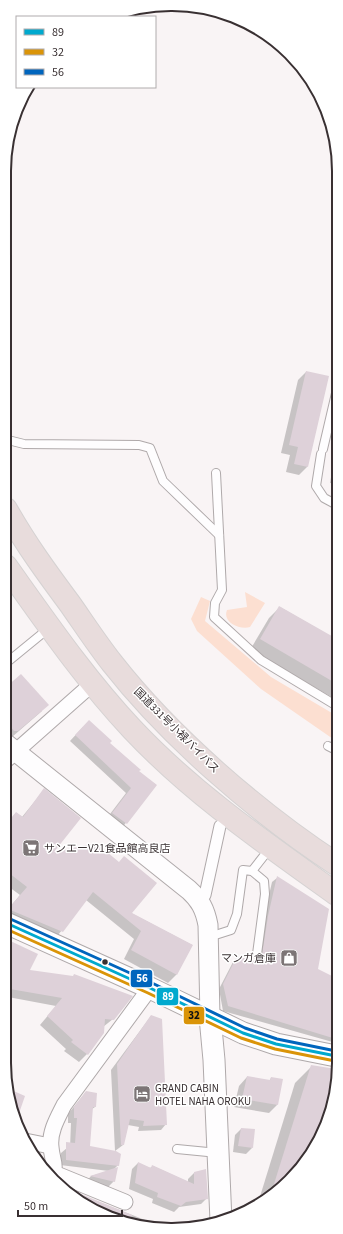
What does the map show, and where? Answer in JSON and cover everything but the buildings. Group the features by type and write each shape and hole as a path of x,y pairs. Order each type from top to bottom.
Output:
{"highway":[{"name":"国道331号小禄バイパス","path":"11,518 27,546 113,663 152,709 199,756 245,795 332,861"},
{"path":"11,573 92,684 133,730 181,776 230,817 332,891"}],"main road":[{"path":"11,925 150,988 254,1038 332,1055"},
{"path":"210,1017 214,1060 221,1215"}],"street":[{"path":"11,750 92,684"},
{"path":"11,754 197,897 206,912 210,1017"},
{"path":"205,895 220,826"},
{"path":"54,1172 55,1169 50,1146 54,1125 64,1105 150,988"},
{"path":"32,1142 50,1146"},
{"path":"60,1178 125,1202"}],"lane":[{"path":"332,410 316,486 324,498 332,502"},
{"path":"11,441 24,444 139,445 150,448 163,481 219,535"},
{"path":"216,473 222,590 215,604 214,617 261,660 332,703"},
{"path":"11,659 50,627"},
{"path":"328,746 332,748"},
{"path":"252,871 272,847"},
{"path":"208,937 231,930 237,914 243,870 252,871 264,881 265,894 257,954"},
{"path":"177,1148 218,1153"}],"shaded area":[{"path":"245,592 265,603 250,627 246,628 232,624 227,618 226,614 227,610 247,607"},
{"path":"201,597 210,601 205,621 271,677 332,713 332,738 261,689 197,631 191,619"}],"transit line":[{"name":"56","path":"11,919 152,983 245,1028 277,1039 332,1050"},
{"name":"89","path":"11,925 150,988 243,1033 276,1044 332,1055"},
{"name":"32","path":"11,931 148,993 241,1038 275,1049 332,1060"}],"place":[{"name":"サンエーV21食品館高良店","path":"31,848"},
{"name":"マンガ倉庫","path":"289,958"},
{"name":"GRAND CABIN HOTEL NAHA OROKU","path":"142,1094"}]}
